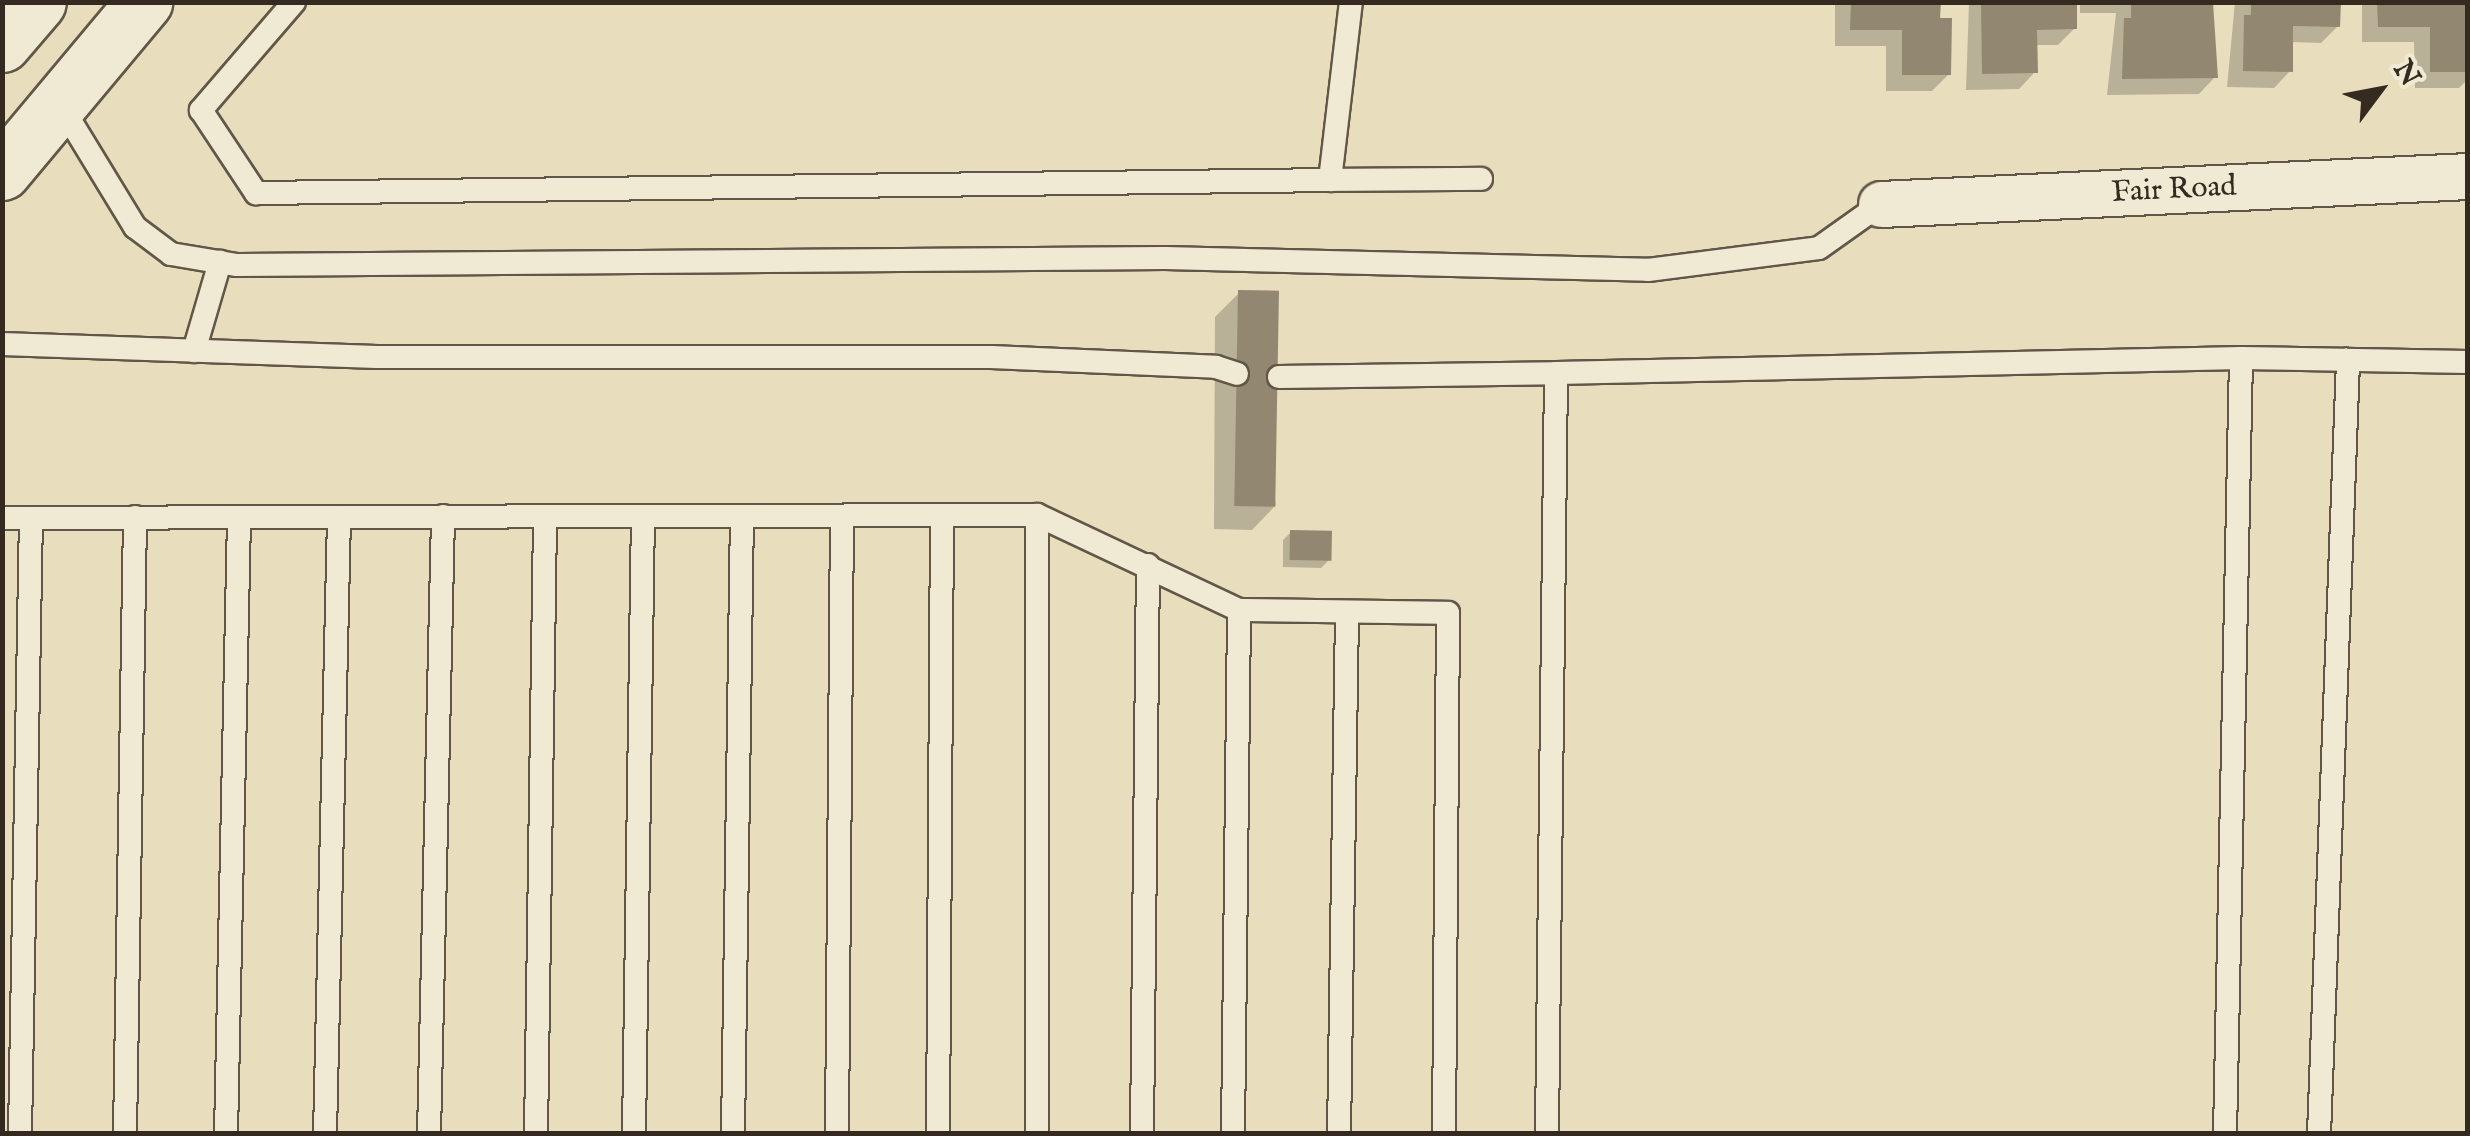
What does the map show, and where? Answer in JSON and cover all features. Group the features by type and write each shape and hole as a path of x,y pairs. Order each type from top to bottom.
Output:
{"main road":[{"path":"2,44 38,2"},
{"path":"2,172 144,2"}],"street":[{"name":"Fair Road","path":"1881,204 2468,176"}],"lane":[{"path":"294,2 202,110 256,193 1481,179"},
{"path":"1330,180 1351,2"},
{"path":"60,104 135,228 172,254 220,262 650,265 1165,258 1648,270 1785,258 1819,248 1881,204"},
{"path":"194,350 220,262"},
{"path":"2,344 377,357 991,357 1216,367 1237,374"},
{"path":"2224,1134 2241,358"},
{"path":"1279,377 2241,358 2468,362"},
{"path":"2319,1134 2348,360"},
{"path":"1547,1134 1556,373"},
{"path":"1036,1134 1037,515"},
{"path":"2,518 1037,515 1239,610 1448,613 1444,1134"},
{"path":"429,1134 443,516"},
{"path":"536,1134 545,516"},
{"path":"634,1134 643,516"},
{"path":"732,1134 742,516"},
{"path":"836,1134 842,516"},
{"path":"938,1134 942,516"},
{"path":"126,1134 135,517"},
{"path":"226,1134 238,517"},
{"path":"325,1134 339,517"},
{"path":"20,1134 31,518"},
{"path":"1142,1134 1148,565"},
{"path":"1233,1134 1239,610"},
{"path":"1340,1134 1347,612"}],"building":[{"path":"1851,2 1941,2 1940,18 1952,18 1951,75 1902,75 1902,30 1850,30"},
{"path":"1981,2 2077,2 2077,29 2037,30 2038,73 1982,74"},
{"path":"2131,2 2213,2 2218,78 2122,79 2124,18 2131,18"},
{"path":"2251,2 2341,2 2340,27 2293,26 2293,72 2243,71 2244,15 2251,15"},
{"path":"2377,2 2467,2 2468,72 2430,72 2430,27 2378,27"},
{"path":"1238,290 1279,291 1275,507 1234,506"},
{"path":"1290,530 1332,531 1331,561 1289,560"}]}
